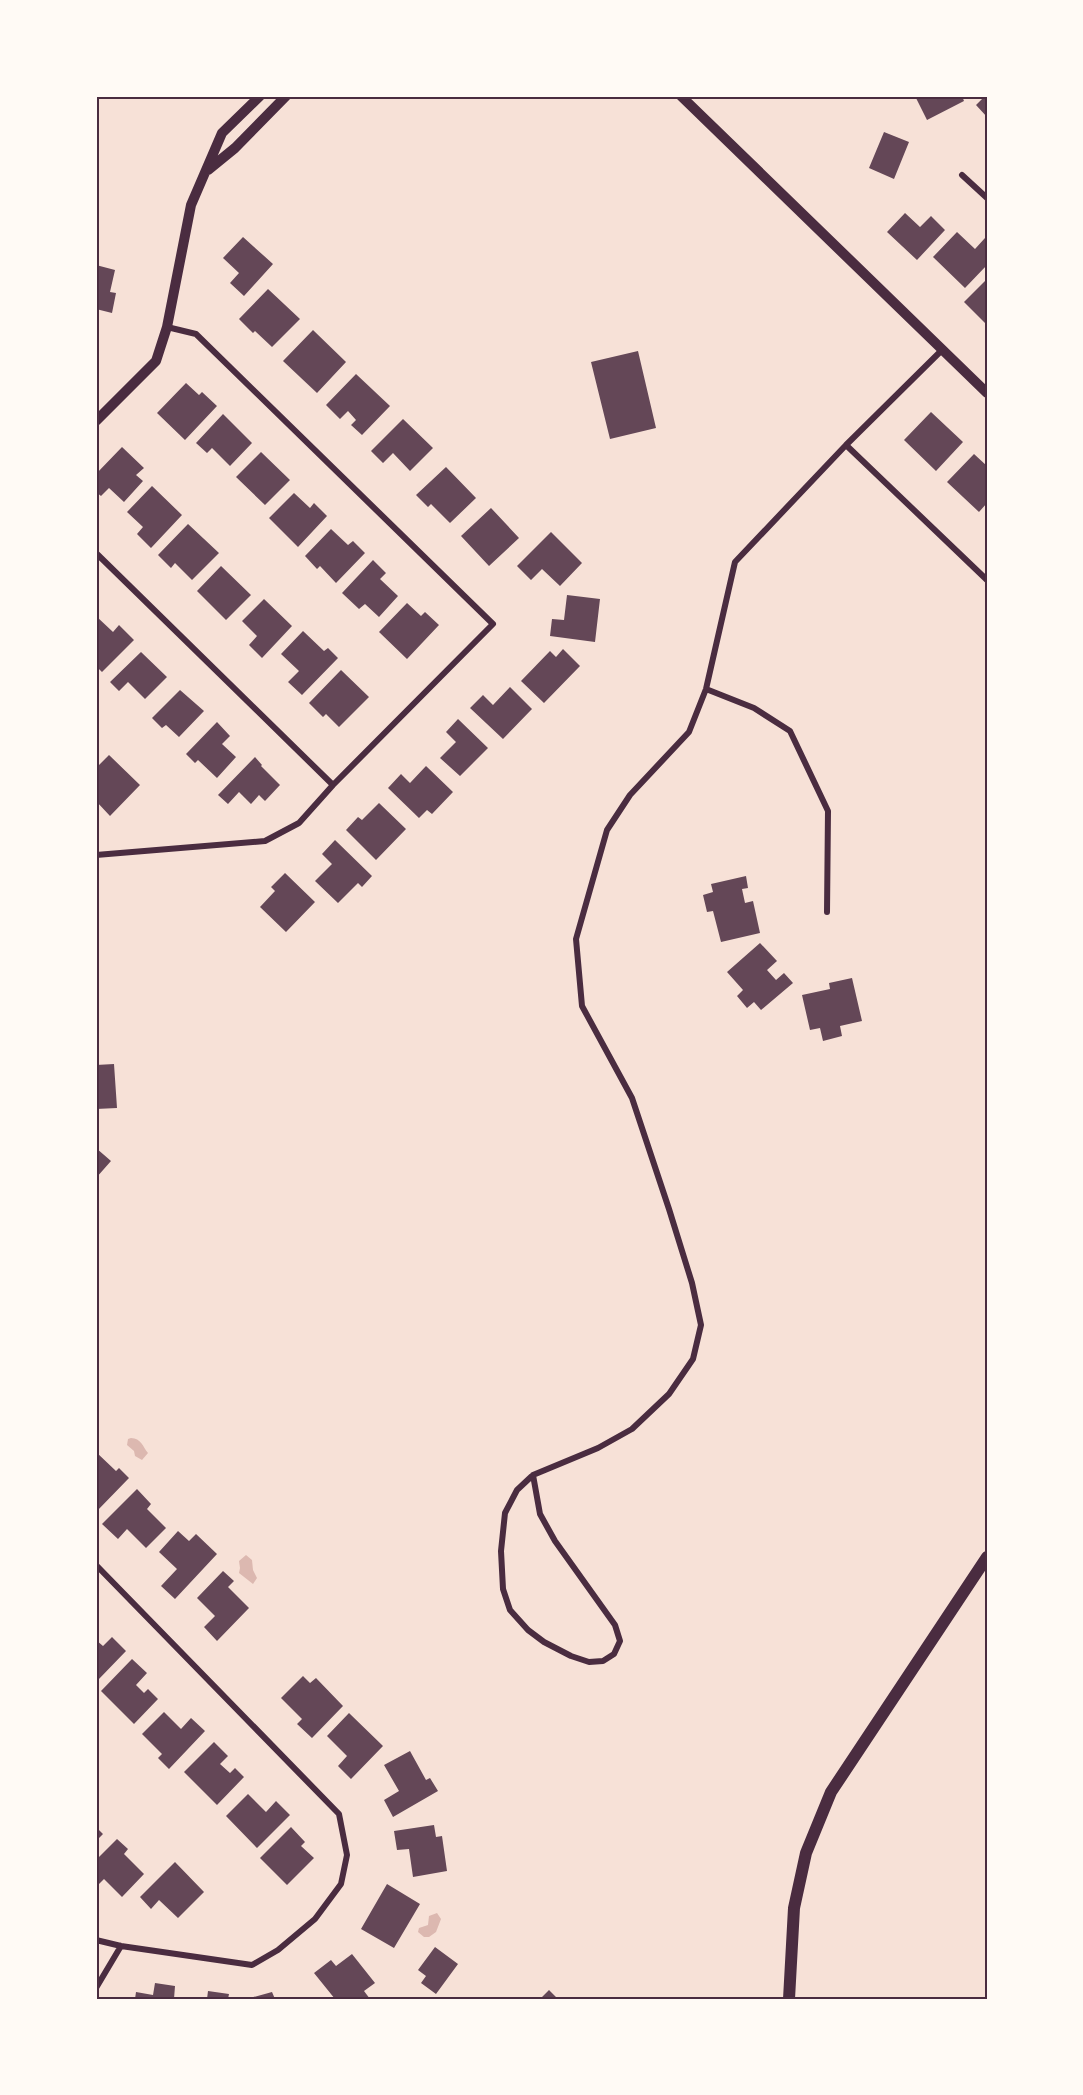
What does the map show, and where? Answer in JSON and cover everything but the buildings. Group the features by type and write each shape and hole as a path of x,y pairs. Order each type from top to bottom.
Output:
{"main road":[{"path":"789,1999 794,1908 806,1853 831,1792 987,1557"}],"street":[{"path":"96,421 156,361 167,327 191,205 222,133 260,96"},
{"path":"205,172 235,148 286,96"},
{"path":"681,96 987,393"},
{"path":"962,175 987,198"},
{"path":"96,855 265,841 299,823 333,784 493,624 196,334 167,327"},
{"path":"533,1475 540,1514 555,1540 615,1625 620,1641 614,1654 603,1661 589,1662 544,1642 528,1630 510,1610 503,1589 501,1551 505,1513 517,1490 533,1475 598,1448 632,1429 669,1394 693,1359 701,1325 692,1283 632,1098 582,1006 576,939 607,830 630,795 689,732 706,689 735,562 846,445 942,350"},
{"path":"846,445 987,580"},
{"path":"96,553 333,784"},
{"path":"706,689 754,708 790,731 828,812 827,912"},
{"path":"96,1565 339,1814 347,1855 341,1884 315,1919 278,1950 252,1965 121,1946 96,1940"},
{"path":"96,1988 121,1946"}],"shaded area":[{"path":"128,1439 139,1441 148,1453 142,1460 135,1456 134,1451 127,1445"},
{"path":"246,1555 252,1560 257,1578 253,1584 239,1573 239,1561"},
{"path":"437,1913 441,1919 436,1932 429,1937 424,1937 418,1932 419,1928 428,1925 429,1916"}]}
